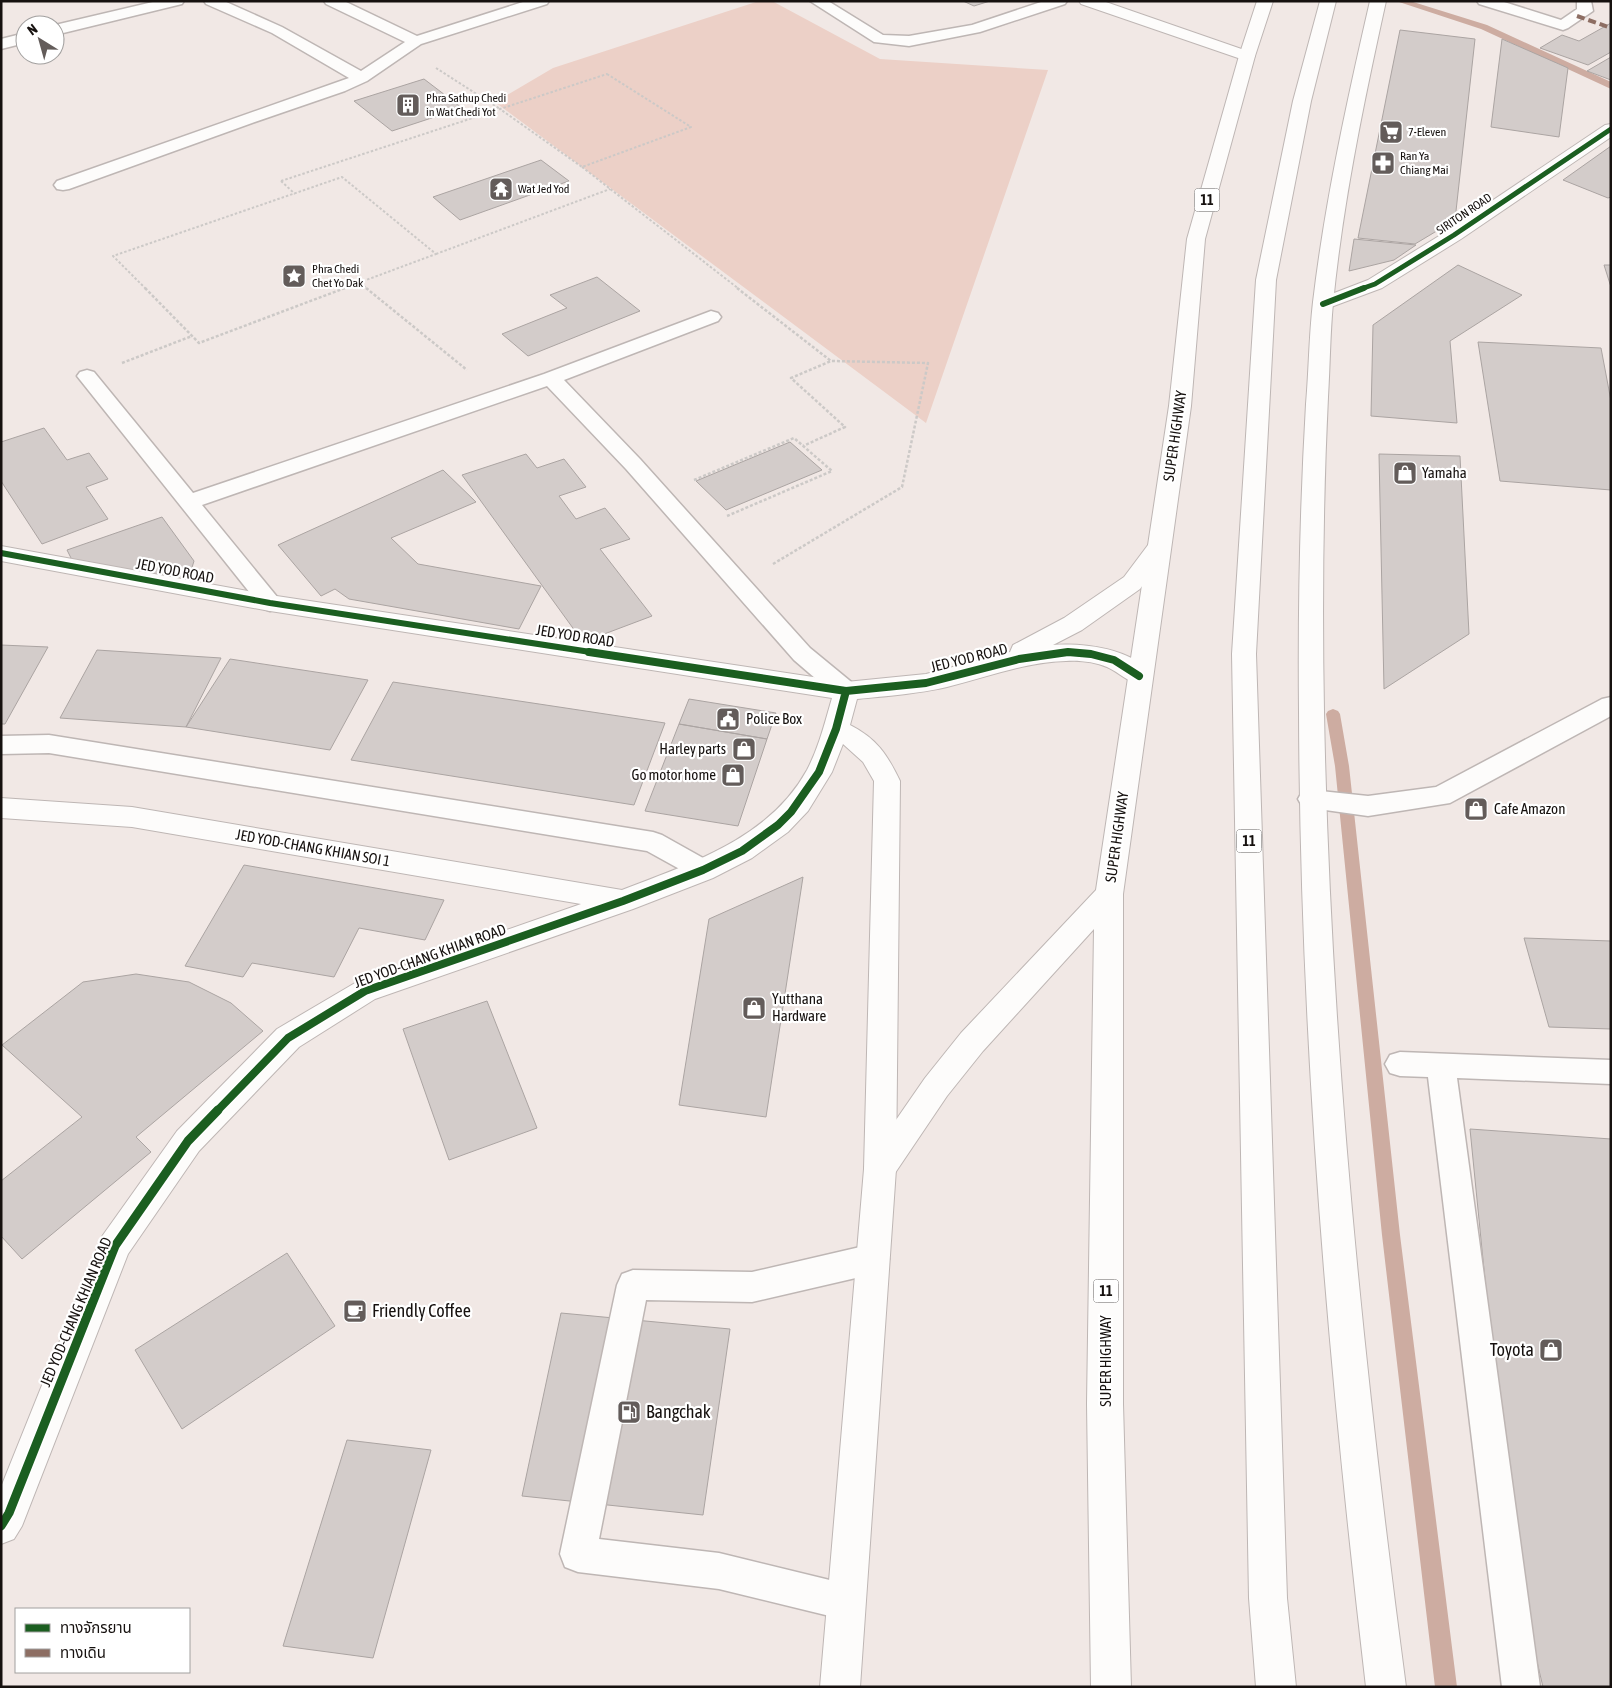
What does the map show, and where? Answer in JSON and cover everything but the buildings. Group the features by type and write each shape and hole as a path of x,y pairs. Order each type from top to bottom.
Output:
{"main road":[{"path":"1088,1 1247,56"},
{"name":"SUPER HIGHWAY","path":"1111,1687 1105,1404 1109,894 1139,676 1180,406 1196,239 1247,56 1265,1"},
{"name":"11","path":"1276,1687 1268,1598 1244,654 1266,280 1302,101 1328,1"},
{"path":"1378,1 1339,188 1323,304 1316,429 1311,582 1321,800 1324,1062 1341,1286 1386,1687"},
{"name":"SIRITON ROAD","path":"1323,304 1375,284 1454,235 1611,128"},
{"name":"JED YOD ROAD","path":"996,664 1073,624 1132,583 1159,546"},
{"name":"JED YOD ROAD","path":"1,553 270,603 846,691 926,683 996,664 1060,652 1087,654 1114,660 1139,676"},
{"name":"JED YOD-CHANG KHIAN ROAD","path":"1,1526 9,1513 115,1246 188,1141 288,1038 365,991 623,901 703,870 742,851 778,825 791,812 819,772 836,729 846,691"},
{"path":"836,729 862,742 879,763 887,781 880,1169 840,1687"},
{"name":"JED YOD-CHANG KHIAN SOI 1","path":"1,808 132,817 623,901"},
{"path":"880,1169 936,1087 972,1042 1109,894"}],"lane":[{"path":"65,28 177,1"},
{"path":"211,1 277,30 361,78"},
{"path":"331,1 411,44"},
{"path":"63,185 246,119 339,88 361,78 411,44 542,1"},
{"path":"817,1 879,39 909,41 975,29 1060,1"},
{"path":"1484,1 1563,24 1584,10 1584,1"},
{"path":"1,44 15,40"},
{"path":"188,502 551,378 711,317"},
{"path":"87,376 270,603"},
{"path":"551,378 633,464 802,654 846,691"},
{"path":"1321,800 1368,806 1441,796 1611,705"},
{"path":"1,745 49,744 653,842 703,870"},
{"path":"1400,1064 1611,1072"},
{"path":"1440,1066 1521,1687"},
{"path":"846,1602 719,1571 578,1554 633,1285 752,1288 873,1260"}],"path":[{"path":"411,44 582,167 831,361"},
{"path":"295,194 281,182 607,74 690,127 582,167"},
{"path":"436,254 342,178 113,256 199,343 610,189"},
{"path":"360,283 499,396"},
{"path":"87,376 192,336"},
{"path":"770,566 902,487 928,363 831,361 790,378 845,427 803,446"},
{"path":"686,483 794,438 832,471 723,518"}],"shaded area":[{"path":"759,1 772,1 880,59 1048,70 926,423 495,102 553,68"}],"waterway":[{"path":"1400,1 1484,27 1611,86"},
{"path":"1333,714 1342,766 1391,1235 1446,1687"}],"marked path":[{"path":"1577,16 1611,28"}],"cycle path":[{"path":"1323,304 1375,284 1454,235 1611,129"},
{"path":"1,553 270,603 846,691 926,683 1019,659 1068,652 1091,654 1114,660 1139,676"},
{"path":"1,1526 9,1513 115,1246 188,1141 288,1038 365,991 623,901 703,870 742,851 778,825 791,812 819,772 836,729 846,691"}],"place":[{"name":"Phra Sathup Chedi in Wat Chedi Yot","path":"408,105"},
{"name":"7-Eleven","path":"1391,132"},
{"name":"Ran Ya Chiang Mai","path":"1383,163"},
{"name":"Wat Jed Yod","path":"501,189"},
{"name":"Phra Chedi Chet Yo Dak","path":"294,276"},
{"name":"Yamaha","path":"1405,473"},
{"name":"Police Box","path":"728,719"},
{"name":"Harley parts","path":"744,749"},
{"name":"Go motor home","path":"733,775"},
{"name":"Cafe Amazon","path":"1476,809"},
{"name":"Yutthana Hardware","path":"754,1008"},
{"name":"Friendly Coffee","path":"355,1311"},
{"name":"Toyota","path":"1551,1350"},
{"name":"Bangchak","path":"629,1412"}]}
